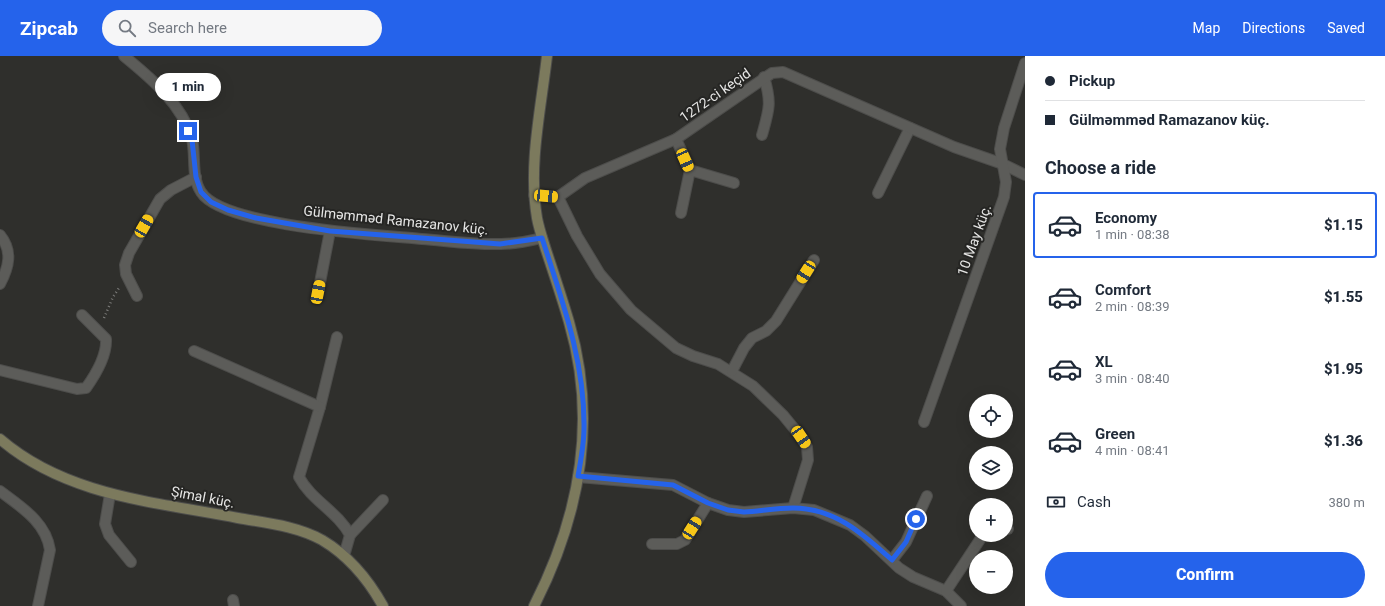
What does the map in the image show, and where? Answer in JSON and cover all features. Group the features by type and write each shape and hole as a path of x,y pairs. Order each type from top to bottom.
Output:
{"main road":[{"path":"534,606 559,552 569,523 578,476 584,428 580,375 570,323 542,238 537,220 534,195 536,149 547,56"},
{"name":"Şimal küç.","path":"0,439 30,460 63,479 110,494 272,524 302,532 322,540 344,556 366,577 383,606"}],"street":[{"name":"Gülməmməd Ramazanov küç.","path":"124,56 151,78 184,122 192,140 196,177 201,192 211,202 228,210 256,218 330,231 500,244 542,238"},
{"name":"10 May küç.","path":"924,422 1004,197 1006,182 1000,149 1004,128 1025,63"},
{"name":"1272-ci keçid","path":"558,197 585,178 676,139 737,98 772,72 782,72 954,147 1003,164 1025,175"},
{"path":"762,135 770,105 764,77"},
{"path":"878,193 910,128"},
{"path":"676,139 690,170 681,213"},
{"path":"690,170 734,183"},
{"path":"137,296 128,280 125,265 129,253 160,199 171,190 196,177"},
{"path":"534,195 558,197 600,274 632,310 676,348 732,371 753,386 783,415 807,447 808,460 793,508"},
{"path":"318,292 330,231"},
{"path":"0,235 6,242 9,251 9,263 0,284"},
{"path":"732,371 744,348 752,338 766,331 776,321 814,260"},
{"path":"1,372 77,389 86,388 93,378 107,348 106,339 82,315"},
{"path":"337,337 320,407 299,476 304,486 345,525 350,535"},
{"path":"194,351 320,407"},
{"path":"578,476 673,485 708,503 728,510 744,512 793,508 814,510 850,525 913,576 946,591 961,606"},
{"path":"0,491 31,515 42,528 49,541 50,550 38,606"},
{"path":"110,494 105,524 109,535 131,562"},
{"path":"892,560 906,542 927,496"},
{"path":"344,556 350,535 383,500"},
{"path":"652,544 677,544 685,540 708,503"},
{"path":"946,591 978,542"}],"path":[{"path":"97,330 103,322 113,297 118,289 128,280"}],"route":[{"path":"188,131 192,140 196,177 201,192 211,202 228,210 256,218 330,231 500,244 519,243 542,238 570,323 580,375 584,428 583,447 578,476 673,485 686,490 708,503 728,510 744,512 793,508 814,510 850,525 892,560 906,542 916,519"}]}
